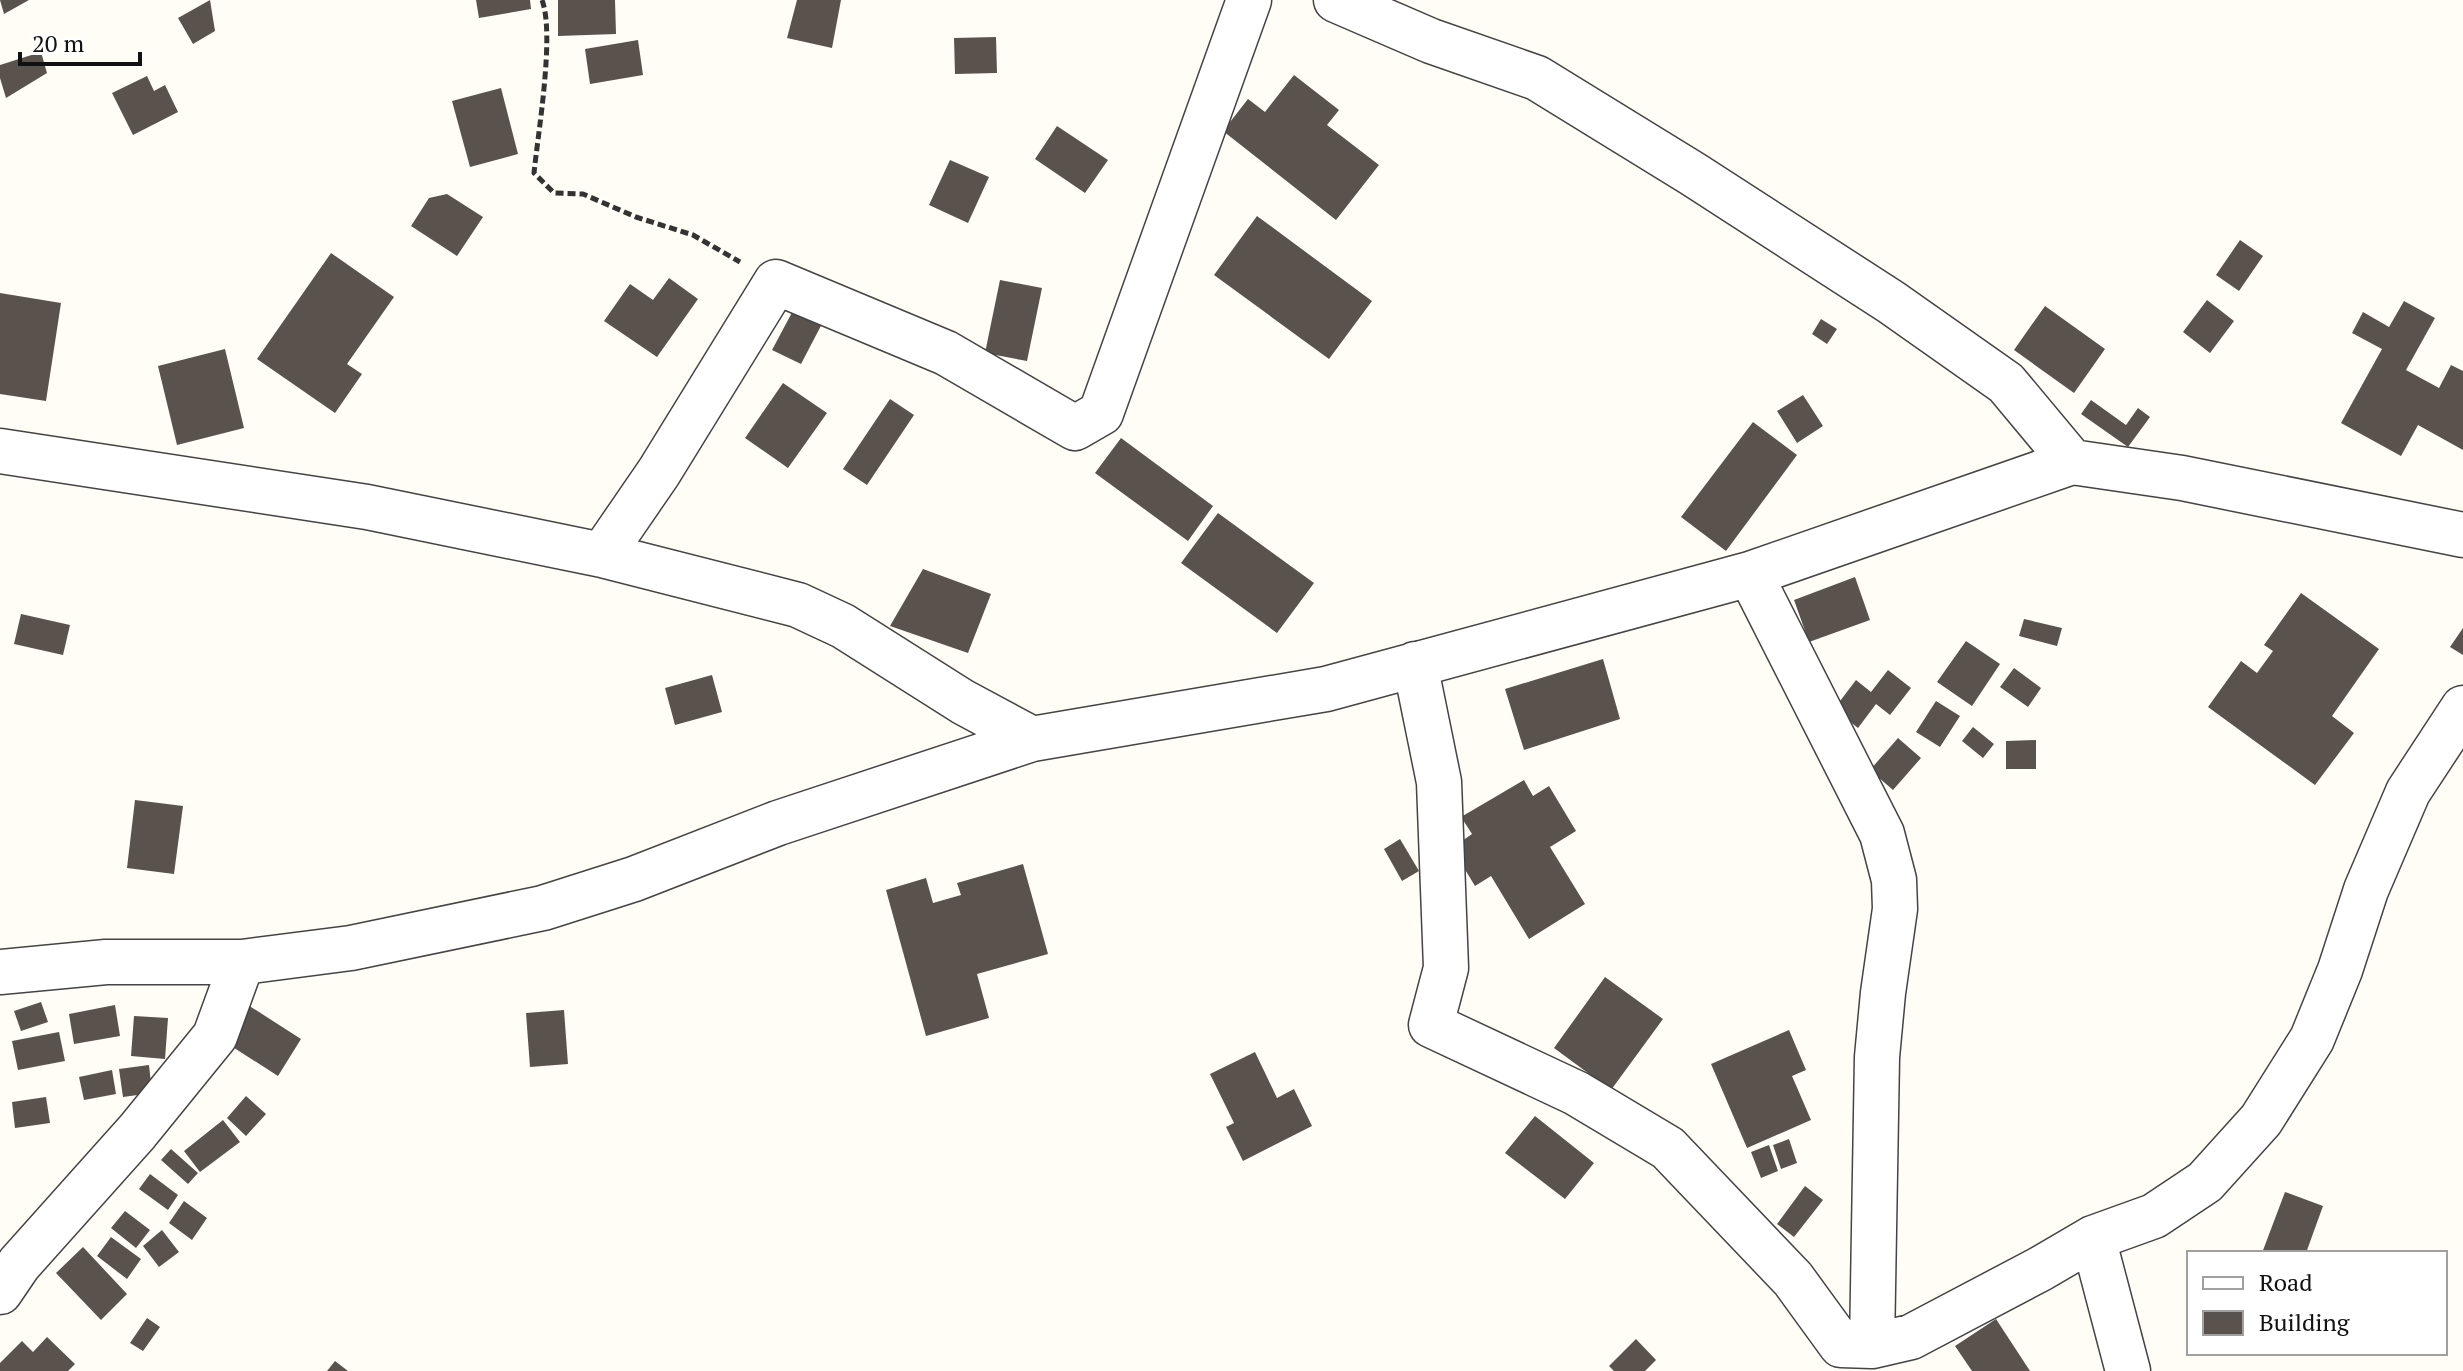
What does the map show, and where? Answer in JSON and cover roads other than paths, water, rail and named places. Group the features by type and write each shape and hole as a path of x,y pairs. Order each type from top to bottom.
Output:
{"street":[{"path":"602,555 667,460 776,282 946,353 1075,428 1101,413 1249,0"},
{"path":"1336,0 1431,41 1537,78 1693,174 1891,302 2006,383 2072,462"},
{"path":"0,451 367,507 602,555 810,610 843,626 963,702 1032,739"},
{"path":"0,972 106,962 242,962 351,948 543,908 634,879 778,823 1032,739 1326,689 1750,574 2072,462 2182,478 2463,535"},
{"path":"1750,574 1882,834 1894,880 1895,909 1877,1057 1872,1346"},
{"path":"1415,664 1439,782 1446,968 1431,1025 1576,1093 1668,1148 1793,1279 1841,1345 1872,1346 1911,1337 2093,1238 2154,1216 2205,1182 2261,1120 2312,1039 2340,970 2366,890 2408,792 2463,708"},
{"path":"0,1292 19,1264 137,1132 215,1036 242,962"},
{"path":"2093,1238 2128,1371"}]}
